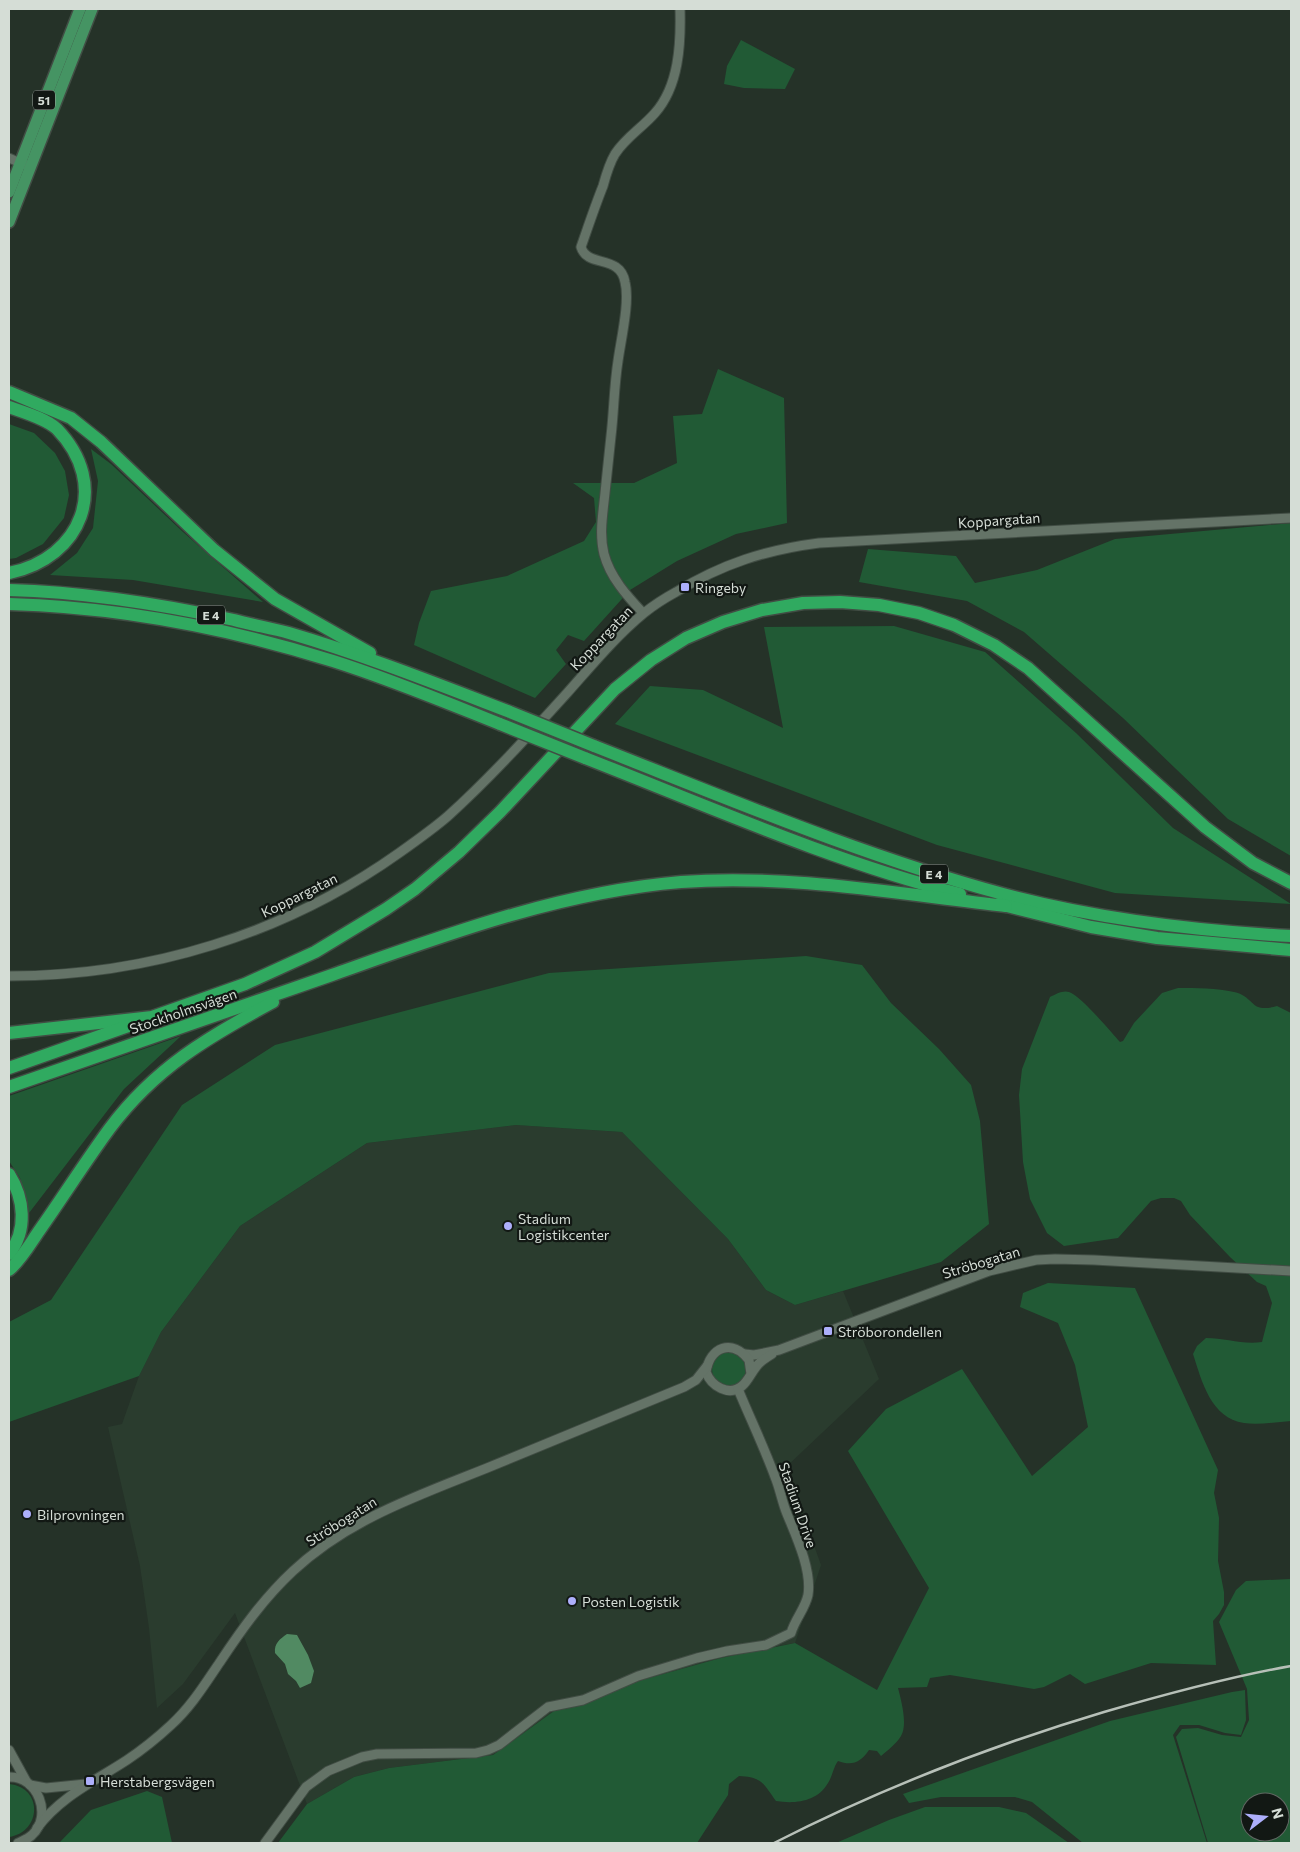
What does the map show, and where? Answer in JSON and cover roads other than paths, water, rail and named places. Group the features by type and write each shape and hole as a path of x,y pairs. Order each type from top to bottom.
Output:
{"highway":[{"path":"9,392 71,418 101,442 214,550 275,600 407,672"},
{"path":"9,407 34,416 56,428 72,448 82,469 85,487 83,511 73,534 57,552 40,563 9,573"},
{"name":"E 4","path":"9,590 39,591 113,599 193,611 287,632 407,672 844,844 921,870 1005,894 1088,912 1151,922 1248,934 1291,936"},
{"path":"9,1033 152,1017 263,976 314,952 358,928 415,889 459,852 500,812 615,689 651,660 686,638 723,622 762,610 803,603 879,604 954,624 994,645 1028,668 1205,828 1253,863 1291,882"},
{"name":"E 4","path":"9,604 113,612 181,623 281,646 335,662 400,684 835,856 916,883 1091,927 1157,938 1291,950"},
{"name":"Stockholmsvägen","path":"9,1087 367,963 536,908 581,897 637,887 681,882 783,881 842,886 1006,906"},
{"path":"9,1270 31,1242 110,1129 143,1089 197,1045 220,1030 306,984"},
{"name":"Stockholmsvägen","path":"9,1068 152,1017"},
{"path":"9,1174 18,1189 22,1210 20,1231 9,1254"}],"main road":[{"name":"51","path":"9,222 25,165 80,9"},
{"name":"51","path":"9,192 25,165 92,9"}],"street":[{"path":"643,614 618,584 607,564 601,535 618,363 626,303 626,282 618,268 610,263 588,257 583,253 581,247 614,156 630,136 654,115 666,96 678,57 681,35 680,9"},
{"path":"9,158 25,165"},
{"name":"Koppargatan","path":"9,976 96,970 166,958 204,949 269,926 318,903 361,879 427,834 464,801 566,694 604,651 643,614 696,579 730,564 789,546 819,543 1291,518"},
{"name":"Ströbogatan","path":"745,1354 754,1355 779,1350 981,1273 1036,1260 1055,1258 1291,1271"},
{"path":"731,1347 745,1354 749,1360 751,1374 738,1389 726,1390 719,1388 708,1378 707,1366 710,1358 721,1348 731,1347"},
{"name":"Ströbogatan","path":"751,1374 760,1362 779,1350"},
{"name":"Ströbogatan","path":"29,1839 52,1811 86,1784 128,1759 172,1724 198,1694 247,1622 270,1593 293,1570 324,1545 378,1512 684,1387 696,1380 707,1366"},
{"name":"Ströbogatan","path":"684,1387 713,1384"},
{"name":"Stadium Drive","path":"265,1843 306,1787 328,1771 350,1762 377,1754 476,1753 488,1750 509,1739 548,1707 583,1700 638,1676 698,1658 727,1650 766,1645 791,1633 795,1620 804,1608 808,1594 808,1580 796,1535 775,1477 738,1389"},
{"path":"9,1750 41,1802 41,1816 38,1828"},
{"name":"Ströbogatan","path":"9,1777 13,1776 39,1788 86,1784"},
{"path":"18,1843 29,1839"}],"railway":[{"path":"774,1843 895,1787 1019,1739 1174,1692 1291,1666"}],"place":[{"name":"Ringeby","path":"685,587"},
{"name":"Stadium Logistikcenter","path":"508,1226"},
{"name":"Ströborondellen","path":"828,1331"},
{"name":"Bilprovningen","path":"27,1514"},
{"name":"Posten Logistik","path":"572,1601"},
{"name":"Herstabergsvägen","path":"90,1781"}]}
